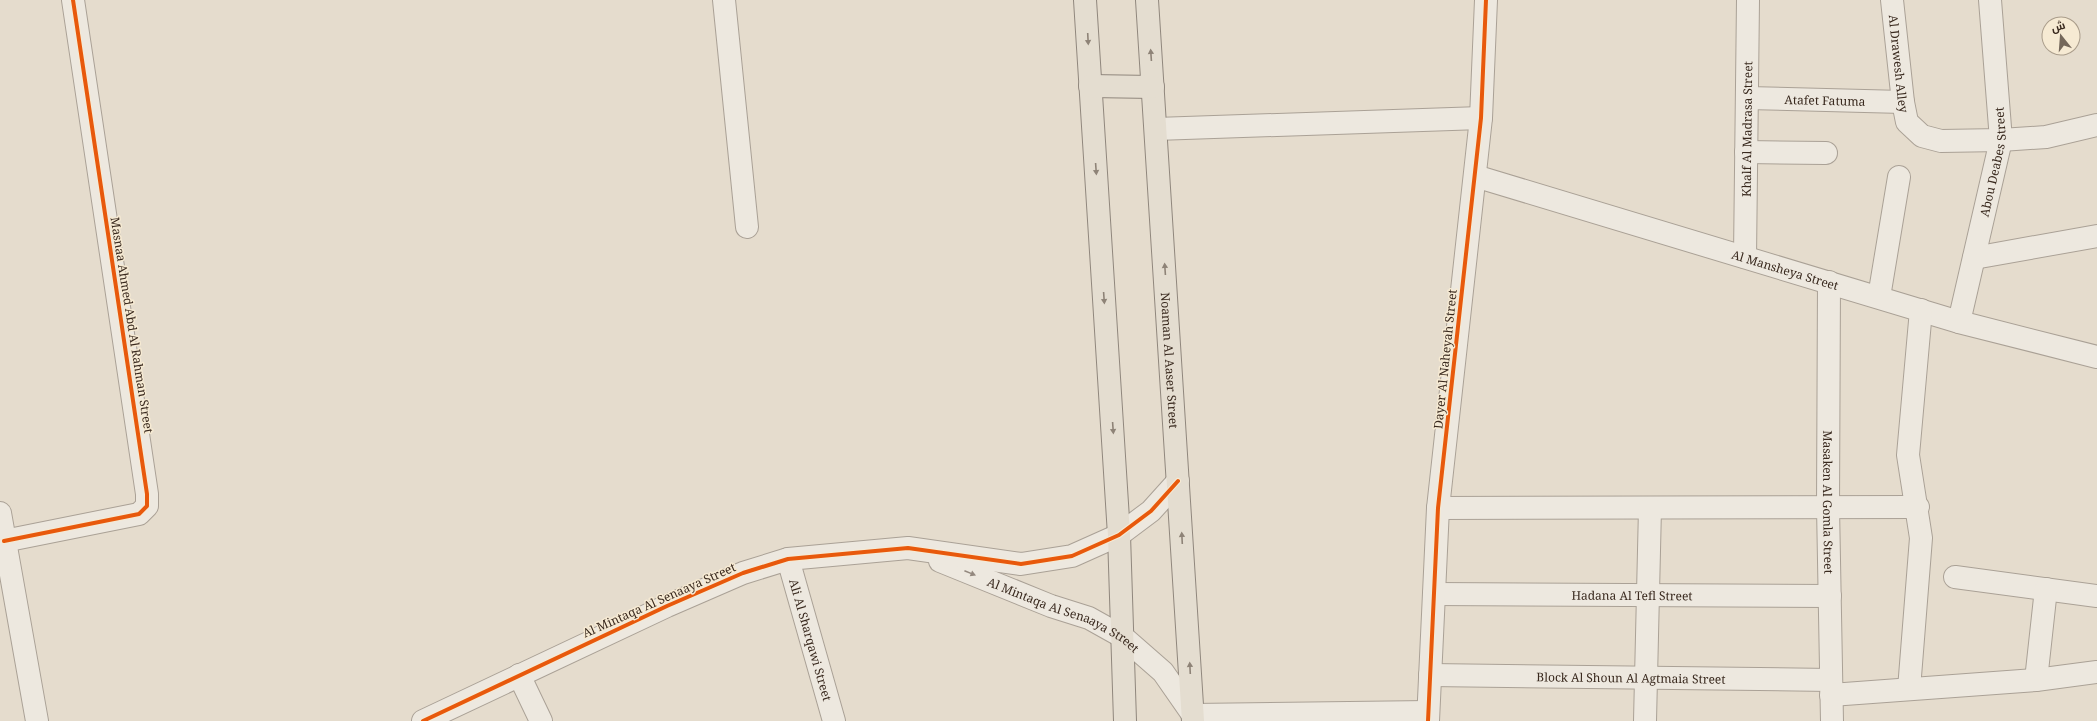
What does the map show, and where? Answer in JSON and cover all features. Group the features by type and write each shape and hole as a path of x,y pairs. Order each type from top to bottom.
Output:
{"main road":[{"path":"1085,0 1120,535 1125,721"},
{"name":"Noaman Al Aaser Street","path":"1147,0 1193,718"},
{"path":"1090,86 1153,87"}],"street":[{"name":"Masnaa Ahmed Abd Al Rahman Street","path":"4,541 139,514 147,506 147,494 73,0"},
{"path":"724,0 747,227"},
{"name":"Dayer Al Naheyah Street","path":"1428,716 1438,508 1481,118 1486,0"},
{"name":"Khalf Al Madrasa Street","path":"1745,257 1748,0"},
{"name":"Al Drawesh Alley","path":"1892,0 1902,102 1907,122 1922,136 1941,141 2001,140 2046,137 2097,125"},
{"name":"Abou Deabes Street","path":"1959,322 2001,140 1990,0"},
{"name":"Atafet Fatuma","path":"1747,98 1902,102"},
{"path":"1156,129 1481,118"},
{"path":"1746,152 1826,153"},
{"name":"Al Mansheya Street","path":"1475,176 1959,322 2097,357"},
{"path":"1879,297 1899,177"},
{"path":"1974,258 2097,236"},
{"name":"Masaken Al Gomla Street","path":"1829,282 1828,507 1832,721"},
{"path":"1909,689 1921,538 1918,507 1910,476 1908,456 1921,310"},
{"name":"Al Mintaqa Al Senaaya Street","path":"423,721 673,603 743,574 788,559 908,548 1021,564 1072,556 1120,535 1152,511 1178,481"},
{"path":"1438,508 1918,507"},
{"path":"1645,721 1650,508"},
{"path":"0,513 37,721"},
{"name":"Al Mintaqa Al Senaaya Street","path":"908,548 1051,606 1089,618 1123,637 1163,672 1193,718"},
{"name":"Ali Al Sharqawi Street","path":"788,559 834,721"},
{"path":"1955,577 2097,596"},
{"path":"2036,680 2046,589"},
{"name":"Hadana Al Tefl Street","path":"1434,594 1830,596"},
{"name":"Block Al Shoun Al Agtmaia Street","path":"1430,675 1646,677 1831,687 1909,689 2036,680 2097,672"},
{"path":"519,675 541,721"},
{"path":"1193,718 1428,716"}],"cycle path":[{"path":"4,541 139,514 147,506 147,494 73,0"},
{"path":"1428,721 1438,508 1481,118 1486,0"},
{"path":"423,721 667,606 743,573 788,559 908,548 1021,564 1072,556 1119,535 1151,511 1178,481"}]}
